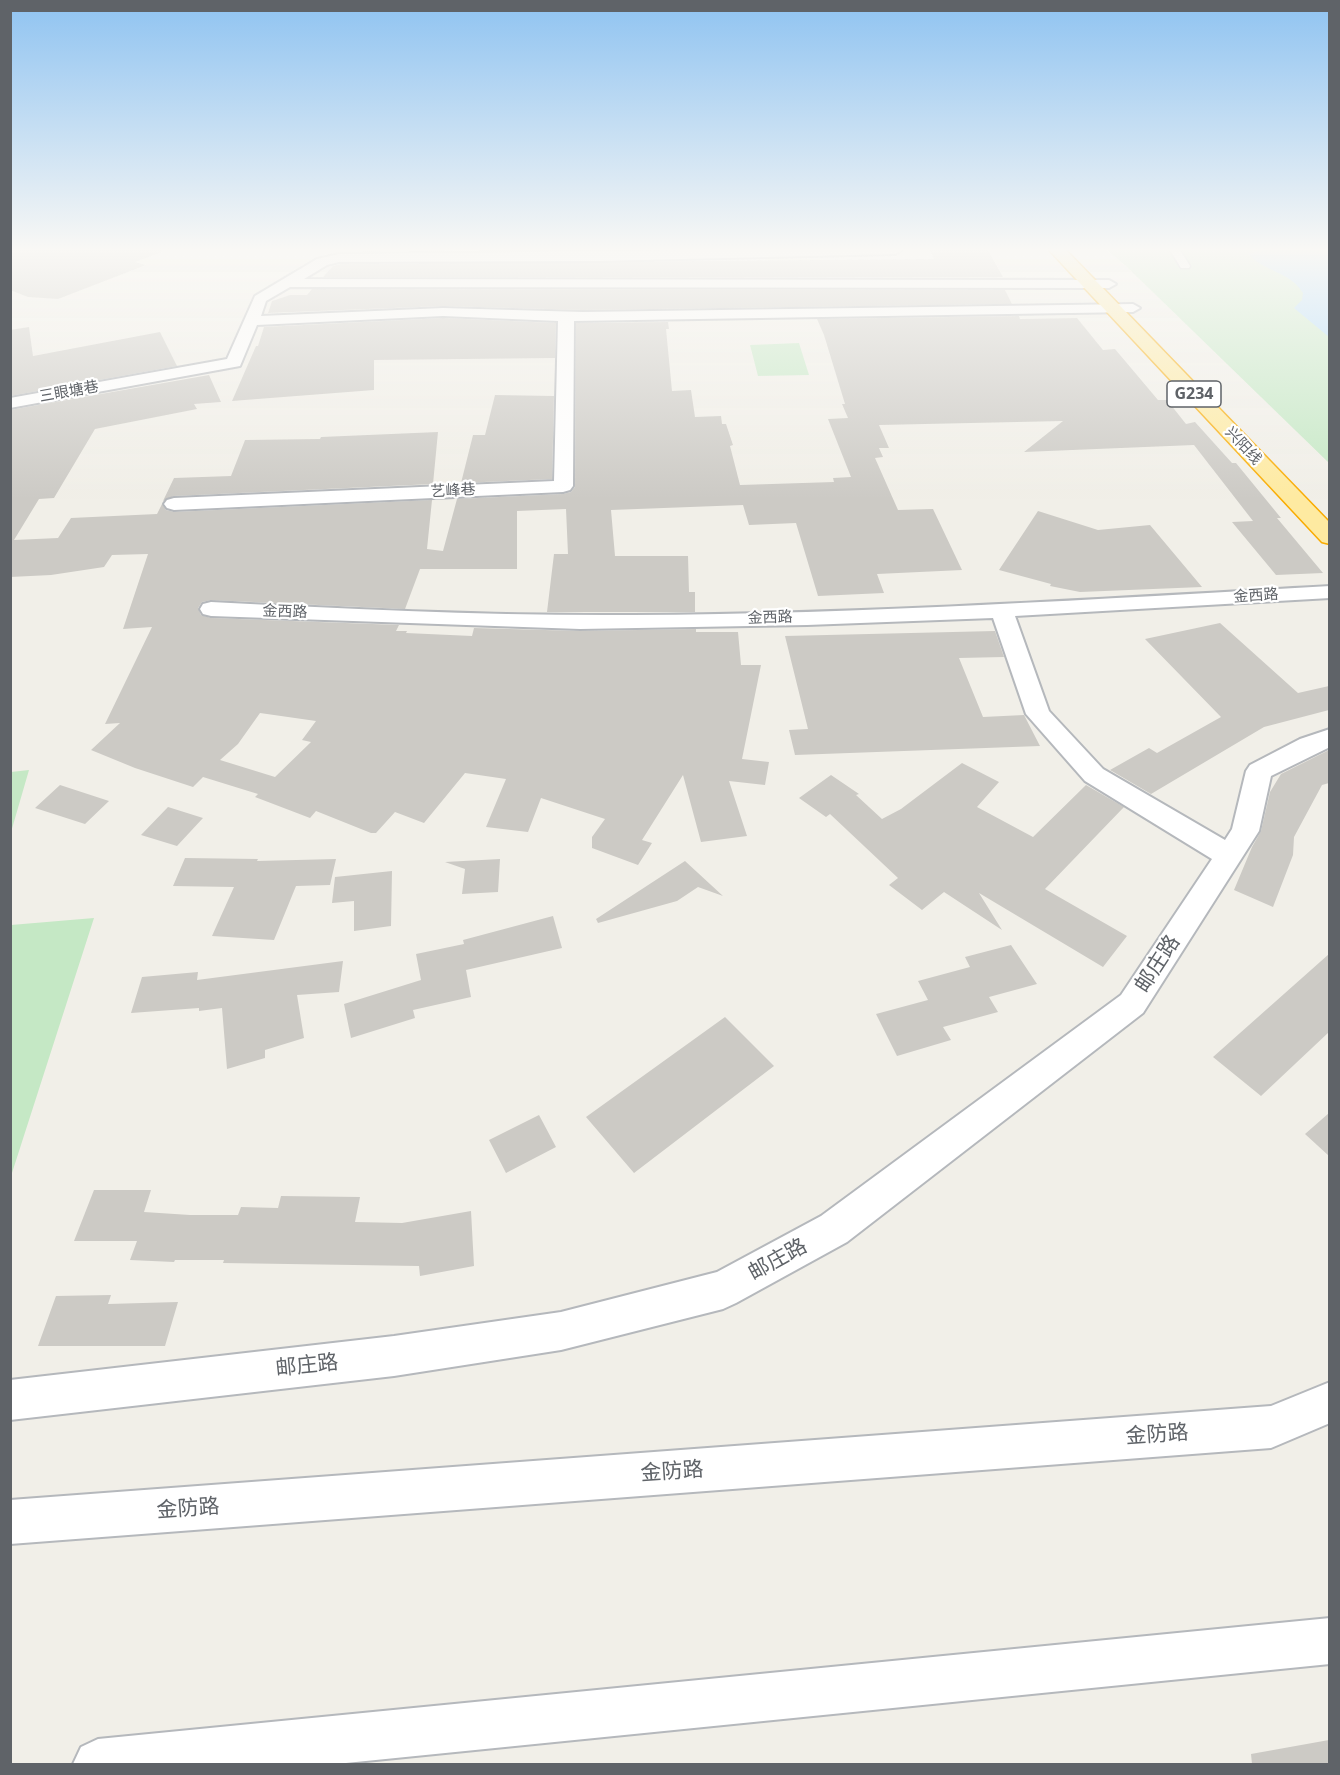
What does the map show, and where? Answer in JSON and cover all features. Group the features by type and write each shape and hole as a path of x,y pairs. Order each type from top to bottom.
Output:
{"highway":[{"name":"兴阳线","path":"1145,333 1329,537"},
{"name":"兴阳线","path":"1149,333 1322,501"}],"street":[{"name":"三眼塘巷","path":"10,403 234,363 247,333"},
{"name":"艺峰巷","path":"174,504 562,486 566,333"},
{"name":"金西路","path":"211,609 419,618 631,622 1002,612 1329,592"},
{"path":"1002,612 1038,714 1094,775 1229,856"},
{"name":"邮庄路","path":"10,1400 394,1356 539,1335 723,1290 834,1229 1132,1004 1245,831 1259,771 1309,745 1329,738"},
{"name":"金防路","path":"10,1522 1271,1427 1329,1402"},
{"path":"98,1764 1329,1641"}],"green space":[{"path":"1195,333 1329,333 1329,463"},
{"path":"799,343 809,375 758,376 750,345"},
{"path":"29,770 11,832 11,772"},
{"path":"94,918 11,1176 11,925"}],"building":[{"path":"10,333 30,333 33,356 160,333 177,366 10,396"},
{"path":"262,333 556,333 555,358 374,360 374,390 232,401 256,346 258,346"},
{"path":"576,333 666,333 672,391 691,390 695,417 721,416 722,424 726,424 733,445 730,446 740,485 834,482 833,478 851,477 828,419 848,418 842,404 845,404 823,333 1089,333 1103,350 1115,349 1158,400 1167,400 1186,424 1195,422 1232,463 1236,463 1281,518 1277,518 1323,573 1276,575 1232,522 1253,521 1194,445 1024,452 1063,421 879,425 889,448 879,448 883,457 875,458 898,510 933,509 962,570 877,574 884,593 818,596 796,523 749,525 743,505 611,510 615,556 688,556 689,592 695,592 695,612 547,612 554,554 568,554 566,509 517,511 517,569 420,569 405,609 211,600 202,602 198,608 201,615 211,618 399,625 396,631 407,631 406,633 472,636 474,628 580,631 696,629 696,632 738,632 741,665 761,665 742,759 769,762 765,785 729,781 747,836 701,842 683,775 642,840 652,843 638,865 592,848 592,837 605,819 541,798 528,832 486,827 506,779 465,773 424,823 395,812 376,833 371,833 316,811 310,818 255,797 258,794 203,777 193,787 135,768 91,750 120,723 105,724 152,627 123,629 148,554 112,555 104,567 51,575 10,577 10,410 209,375 221,402 194,404 197,409 95,429 54,498 39,499 14,540 58,538 71,518 157,514 162,504 166,510 174,512 432,500 427,549 443,551 457,499 563,494 571,492 575,487","holes":["260,713 316,721 302,740 311,742 275,777 220,760 238,744"]},
{"path":"495,395 554,396 552,479 461,483 473,435 485,435"},
{"path":"438,432 433,484 174,496 163,501 174,478 231,476 245,440 320,439 321,437"},
{"path":"1038,511 1098,530 1150,525 1202,587 1080,592 1050,586 1051,584 999,570"},
{"path":"1220,623 1298,693 1329,686 1329,710 1264,727 1151,794 1110,770 1149,748 1157,753 1221,717 1145,639"},
{"path":"995,631 1004,657 959,658 983,717 1024,715 1040,746 795,755 789,730 808,729 785,636"},
{"path":"1329,750 1329,783 1322,785 1294,837 1293,855 1273,907 1234,890 1261,831 1270,792 1281,774"},
{"path":"962,763 999,782 977,807 1033,837 1086,785 1124,807 1045,889 1127,936 1103,967 979,893 1002,930 944,892 922,910 889,885 898,878 830,814 826,817 799,798 831,775 859,794 856,795 882,819 901,809"},
{"path":"60,785 109,801 85,824 35,808"},
{"path":"168,807 203,818 177,846 141,835"},
{"path":"185,858 258,859 257,861 336,859 330,885 296,886 274,940 212,936 234,887 173,886"},
{"path":"500,859 498,892 462,894 465,869 445,862"},
{"path":"685,861 723,896 698,887 677,901 598,923 596,919"},
{"path":"392,871 391,926 354,931 354,901 332,903 335,877"},
{"path":"553,916 562,948 466,970 471,997 413,1010 415,1018 351,1038 344,1004 421,980 416,954 464,944 463,940"},
{"path":"1011,945 1037,984 989,997 998,1012 943,1027 951,1040 897,1056 876,1014 928,1000 918,981 970,967 965,957"},
{"path":"1329,954 1329,1032 1261,1096 1213,1057"},
{"path":"343,961 339,992 297,995 304,1038 265,1050 265,1058 227,1069 222,1008 131,1013 142,977 198,972 197,980"},
{"path":"725,1017 774,1066 634,1173 586,1117"},
{"path":"1329,1113 1329,1156 1305,1134"},
{"path":"539,1115 556,1147 506,1173 489,1140"},
{"path":"94,1190 151,1190 144,1212 190,1215 238,1215 241,1207 278,1208 281,1196 360,1197 355,1222 402,1223 471,1211 474,1266 420,1276 419,1266 223,1263 224,1260 175,1260 174,1262 130,1260 137,1241 74,1241"},
{"path":"111,1295 108,1304 178,1302 165,1346 38,1346 56,1296"},
{"path":"1329,1740 1329,1764 1252,1764 1251,1754"}]}
